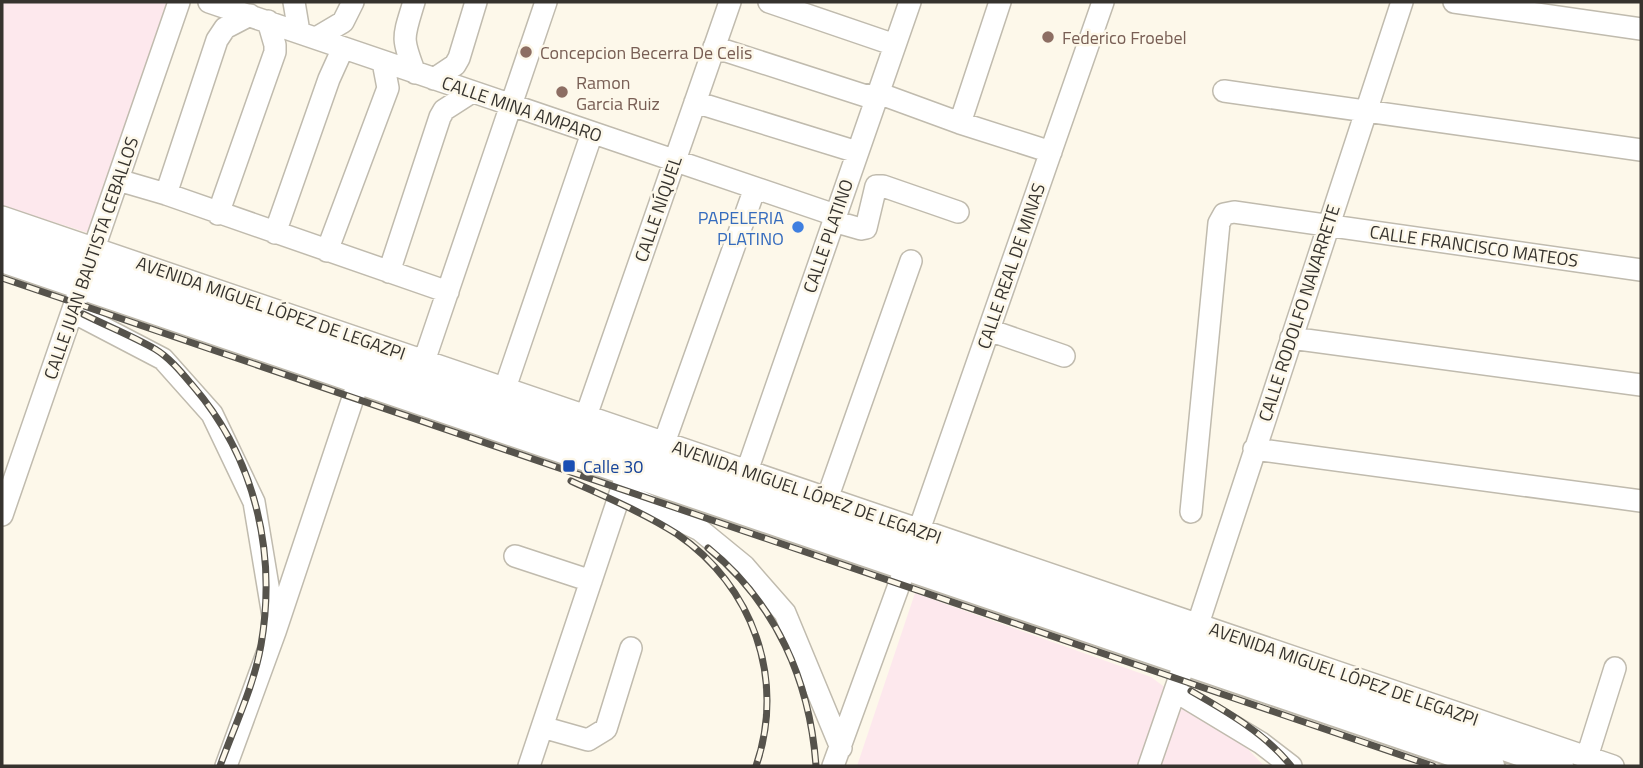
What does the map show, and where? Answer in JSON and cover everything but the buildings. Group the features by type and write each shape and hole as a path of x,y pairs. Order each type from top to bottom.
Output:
{"main road":[{"name":"AVENIDA MIGUEL LÓPEZ DE LEGAZPI","path":"2,236 419,379 631,462 913,547 1192,642 1460,743 1560,766"},
{"name":"AVENIDA MIGUEL LÓPEZ DE LEGAZPI","path":"2,259 88,267"},
{"name":"AVENIDA MIGUEL LÓPEZ DE LEGAZPI","path":"1460,743 1491,766"}],"street":[{"name":"CALLE JUAN BAUTISTA CEBALLOS","path":"2,514 179,2"},
{"name":"CALLE MINA AMPARO","path":"209,2 755,188 861,229 866,228 876,186 883,186 958,212"},
{"path":"293,2 307,35 344,22 353,2"},
{"path":"414,2 403,37 404,45 424,76 455,65 477,2"},
{"path":"419,379 546,2"},
{"name":"CALLE NÍQUEL","path":"586,416 730,2"},
{"path":"769,2 895,45"},
{"name":"CALLE PLATINO","path":"747,471 910,2"},
{"path":"960,123 1000,2"},
{"name":"CALLE REAL DE MINAS","path":"837,757 1103,2"},
{"name":"CALLE RODOLFO NAVARRETE","path":"1149,766 1402,2"},
{"path":"1454,2 1641,29"},
{"path":"166,194 217,40 225,28 259,18 275,45 275,52 218,214"},
{"path":"714,47 866,96 878,93 1051,152"},
{"path":"275,233 329,79 343,48"},
{"path":"327,251 388,88 383,62"},
{"path":"1224,91 1641,150"},
{"path":"389,272 440,117 444,110 472,92"},
{"path":"695,102 857,152"},
{"path":"505,388 592,133"},
{"path":"118,180 166,194 448,292"},
{"path":"664,443 755,188"},
{"name":"CALLE FRANCISCO MATEOS","path":"1191,512 1220,218 1224,214 1234,212 1641,270"},
{"name":"AVENIDA MIGUEL LÓPEZ DE LEGAZPI","path":"2,217 88,267"},
{"path":"827,499 911,261"},
{"path":"73,312 163,359 212,414 254,502 275,632"},
{"path":"989,330 1064,356"},
{"path":"1291,338 1641,385"},
{"path":"226,766 275,632 365,361"},
{"name":"AVENIDA MIGUEL LÓPEZ DE LEGAZPI","path":"419,379 505,388 586,416 631,462 664,443 827,499 913,547"},
{"path":"1254,449 1641,501"},
{"path":"529,766 631,462 700,530 744,566 785,613 837,757"},
{"path":"515,556 591,581"},
{"path":"542,727 588,740 606,729 631,648"},
{"path":"1587,757 1615,668"},
{"path":"1175,691 1261,743 1291,766"},
{"name":"AVENIDA MIGUEL LÓPEZ DE LEGAZPI","path":"1460,743 1587,757 1613,766"}],"shaded area":[{"path":"2,2 167,2 92,234 2,206"},
{"path":"915,593 1151,677 1247,748 1264,766 857,766"}],"railway":[{"path":"2,278 1433,766"},
{"path":"83,314 166,357 214,414 246,475 263,541 265,610 258,660 220,766"},
{"path":"571,481 638,512 677,534 703,555 726,580 743,607 756,637 764,668 767,700 764,733 756,766"},
{"path":"708,548 753,593 785,646 806,704 816,766"},
{"path":"1191,691 1258,733 1291,766"}],"place":[{"name":"Federico Froebel","path":"1048,37"},
{"name":"Concepcion Becerra De Celis","path":"526,52"},
{"name":"Ramon Garcia Ruiz","path":"562,92"},
{"name":"PAPELERIA PLATINO","path":"798,227"},
{"name":"Calle 30","path":"569,466"}]}
